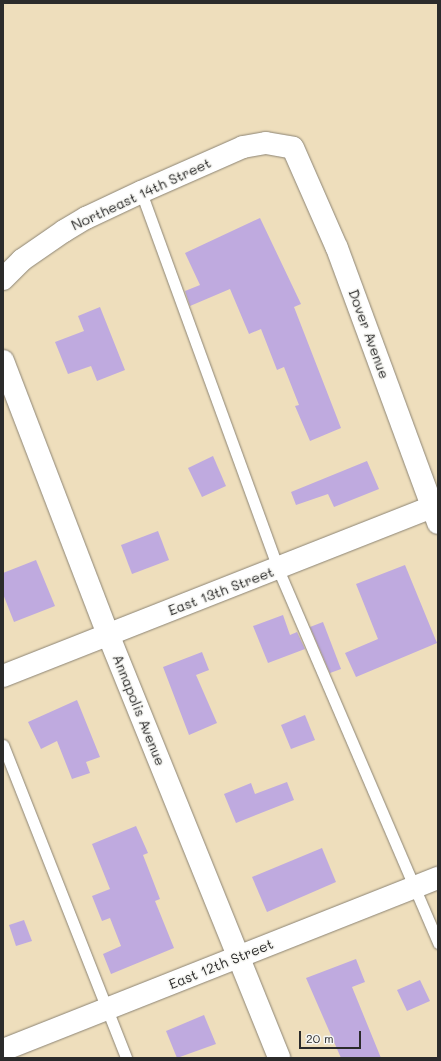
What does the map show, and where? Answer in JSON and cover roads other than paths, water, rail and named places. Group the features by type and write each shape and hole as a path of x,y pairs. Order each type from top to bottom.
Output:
{"street":[{"name":"Northeast 14th Street","path":"3,279 22,260 64,231 86,218 141,192 243,147 266,143 293,148"},
{"name":"Dover Avenue","path":"293,148 337,248 436,511"},
{"name":"Annapolis Avenue","path":"3,361 108,634 279,1058"},
{"name":"East 13th Street","path":"3,676 278,569 436,511"},
{"name":"East 12th Street","path":"3,1050 438,878"}],"lane":[{"path":"141,192 278,569 416,886 438,943"},
{"path":"3,746 126,1058"}]}
